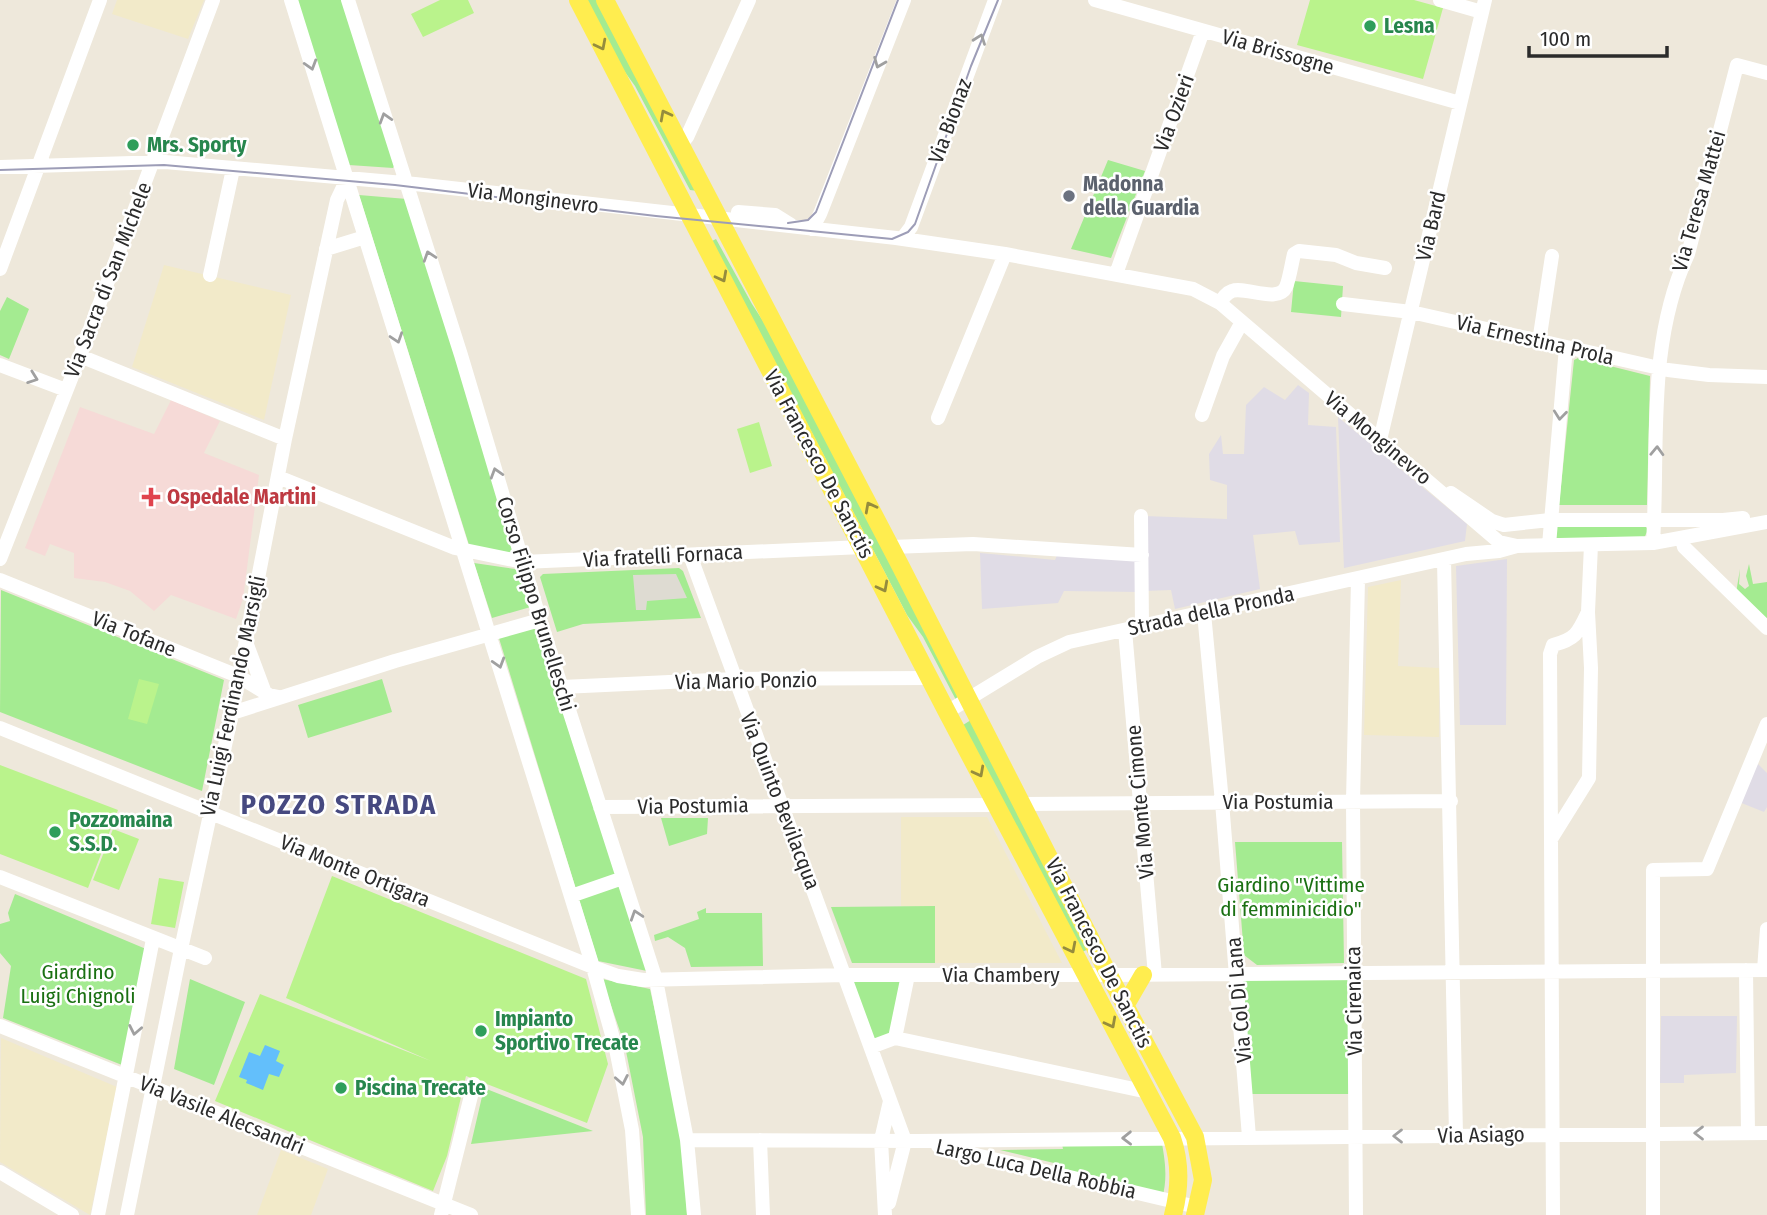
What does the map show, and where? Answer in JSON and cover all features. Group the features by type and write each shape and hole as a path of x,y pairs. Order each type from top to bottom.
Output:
{"main road":[{"name":"Via Francesco De Sanctis","path":"578,0 947,712 1172,1138 1179,1172 1175,1209"},
{"name":"Via Francesco De Sanctis","path":"605,0 891,547 1195,1138 1203,1170 1196,1211"},
{"path":"1125,1006 1149,975"}],"street":[{"path":"0,269 100,0"},
{"name":"Via Sacra di San Michele","path":"0,559 80,356 213,0"},
{"path":"291,0 593,967 616,1049 632,1130 638,1215"},
{"name":"Corso Filippo Brunelleschi","path":"348,0 461,355 540,620 656,980 687,1140 694,1215"},
{"path":"681,144 749,0"},
{"path":"812,229 904,0"},
{"name":"Via Bionaz","path":"902,239 911,227 995,0"},
{"name":"Via Brissogne","path":"1096,0 1460,103"},
{"name":"Via Bard","path":"1380,439 1483,6 1440,0"},
{"name":"Via Ozieri","path":"1116,274 1203,31"},
{"name":"Via Teresa Mattei","path":"1654,519 1659,367 1674,283 1688,254 1737,65 1767,73"},
{"name":"Via Monginevro","path":"0,167 131,162 154,157 233,169 405,183 719,219 726,211 766,214 775,215 795,228 829,238 887,243 902,239"},
{"path":"210,275 233,169"},
{"name":"Via Luigi Ferdinando Marsigli","path":"128,1215 209,813 232,713 285,439 337,200 347,179"},
{"name":"Via Monginevro","path":"795,228 902,239 1005,254 1192,289 1211,296 1491,536 1499,542 1517,546"},
{"path":"326,248 365,237"},
{"path":"1220,303 1227,293 1235,290 1271,295 1281,293 1286,287 1294,254 1299,251 1336,255 1356,263 1385,268"},
{"path":"938,418 1005,254"},
{"path":"1539,342 1552,256"},
{"name":"Via Ernestina Prola","path":"1343,304 1411,312 1659,367"},
{"path":"1202,415 1223,356 1242,321"},
{"path":"1549,545 1566,347"},
{"path":"80,356 285,439"},
{"path":"0,365 66,390"},
{"path":"1659,367 1709,375 1767,377"},
{"name":"Via fratelli Fornaca","path":"278,477 464,551 523,562 863,547"},
{"path":"1431,483 1496,523 1515,525 1550,520 1723,520 1767,513"},
{"path":"1141,516 1142,626"},
{"path":"1653,543 1654,519"},
{"name":"Strada della Pronda","path":"1471,550 1499,551 1517,546 1653,543 1767,522"},
{"path":"1471,550 1478,524"},
{"name":"Strada della Pronda","path":"968,699 1037,657 1069,642 1444,560 1471,550 1491,536 1515,525"},
{"path":"1682,539 1684,547 1767,628"},
{"name":"Via Francesco De Sanctis","path":"891,547 973,544 1142,555"},
{"path":"1551,839 1589,778 1591,668 1588,611 1591,545"},
{"name":"Via Quinto Bevilacqua","path":"690,555 890,1100 911,1141"},
{"path":"1444,560 1456,1135"},
{"name":"Via Postumia","path":"1024,804 1353,801 1358,579"},
{"name":"Via Tofane","path":"0,580 238,676 272,695"},
{"path":"1553,1215 1550,654 1553,645 1569,641 1578,634 1588,611"},
{"name":"Via Col Di Lana","path":"1204,613 1249,1137"},
{"path":"232,713 272,695 540,620"},
{"name":"Via Monte Cimone","path":"1125,630 1149,975"},
{"path":"245,640 272,695"},
{"name":"Via Mario Ponzio","path":"562,687 734,679 930,678"},
{"path":"947,712 968,699"},
{"path":"1653,1215 1653,870 1707,869 1767,724"},
{"name":"Via Monte Ortigara","path":"0,728 593,967"},
{"path":"1353,801 1451,801"},
{"name":"Via Cirenaica","path":"1353,801 1356,1215"},
{"name":"Via Postumia","path":"600,807 997,805"},
{"path":"0,877 205,958"},
{"path":"571,896 623,878"},
{"name":"Via Chambery","path":"593,967 618,976 656,980 845,975 1765,970 1767,929"},
{"path":"559,953 582,932"},
{"path":"98,1215 153,939"},
{"path":"1746,970 1748,1133"},
{"path":"895,1038 908,975"},
{"name":"Via Vasile Alecsandri","path":"0,1026 153,1086 443,1210 471,1215"},
{"path":"871,1047 895,1038 1148,1092"},
{"path":"443,1210 474,1084"},
{"path":"886,1215 881,1140 890,1100"},
{"name":"Via Asiago","path":"1195,1138 1767,1133"},
{"name":"Largo Luca Della Robbia","path":"911,1141 1195,1138"},
{"path":"687,1140 911,1141 886,1215"},
{"path":"760,1140 763,1215"},
{"name":"Largo Luca Della Robbia","path":"911,1141 1175,1209 1196,1211"},
{"path":"0,1172 72,1215"}],"shaded area":[{"path":"117,0 204,0 188,39 112,14"},
{"path":"164,265 291,295 264,420 132,367"},
{"path":"1298,385 1309,393 1308,425 1336,427 1340,542 1299,545 1295,531 1253,535 1260,589 1175,609 1171,590 1144,591 1144,516 1227,519 1227,485 1210,480 1209,454 1221,435 1223,454 1244,454 1246,405 1264,387 1285,400"},
{"name":"Ospedale Martini","path":"171,400 220,421 204,453 259,475 243,599 236,619 171,595 154,611 130,591 105,582 74,578 74,553 50,544 45,556 25,548 80,407 154,434"},
{"path":"1338,417 1467,524 1465,541 1344,568"},
{"path":"980,553 1055,560 1058,553 1139,557 1139,592 1064,591 1058,603 982,609"},
{"path":"1507,559 1506,725 1460,725 1456,566"},
{"path":"676,574 687,598 647,601 646,610 636,610 633,575"},
{"path":"1401,580 1398,666 1439,668 1439,737 1364,735 1368,587"},
{"path":"1756,762 1767,773 1767,807 1764,812 1739,802"},
{"path":"901,817 987,817 1062,963 935,963 935,907 901,906"},
{"path":"1661,1016 1737,1016 1736,1073 1684,1075 1684,1083 1660,1083"},
{"path":"1,1038 117,1087 90,1215 0,1162"},
{"path":"281,1150 328,1169 311,1215 257,1215"}],"green space":[{"path":"297,0 344,0 395,164 393,168 349,165"},
{"path":"440,0 468,0 474,13 423,37 411,14"},
{"path":"586,0 599,0 698,191 690,190"},
{"name":"Lesna","path":"1310,0 1414,0 1443,8 1423,79 1297,45"},
{"path":"1108,160 1145,171 1111,258 1071,249"},
{"path":"359,195 407,199 517,556 469,545"},
{"path":"716,239 765,324 960,697 956,700 923,637 907,615 712,241"},
{"path":"1294,281 1343,286 1341,317 1291,312"},
{"path":"7,297 29,309 9,359 0,355 0,311"},
{"path":"1578,358 1650,376 1647,505 1559,505 1574,360"},
{"path":"759,422 772,466 750,473 737,429"},
{"path":"1644,524 1648,530 1644,538 1556,538 1557,526"},
{"path":"474,563 522,570 524,589 534,606 492,618"},
{"path":"1749,564 1753,584 1767,582 1767,622 1736,593 1740,569 1739,584 1745,589 1749,586 1746,576"},
{"path":"679,568 683,571 701,618 583,624 557,632 540,577 543,574"},
{"path":"1,590 224,680 202,791 0,712"},
{"path":"534,623 647,971 598,961 498,635"},
{"path":"139,679 159,684 147,724 128,719"},
{"path":"382,679 392,712 308,738 298,705"},
{"path":"971,720 1091,948 1082,952 963,725"},
{"name":"Pozzomaina S.S.D.","path":"0,765 118,810 88,888 0,854"},
{"path":"661,818 708,818 707,834 669,846"},
{"path":"113,829 139,839 119,890 93,880"},
{"name":"Giardino \"Vittime di femminicidio\"","path":"1235,842 1342,842 1344,963 1257,965 1244,955"},
{"name":"Impianto Sportivo Trecate","path":"332,876 586,979 608,1064 587,1123 466,1076 447,1156 433,1191 215,1101 260,994 431,1061 286,998"},
{"path":"159,878 184,882 175,928 151,924"},
{"name":"Giardino Luigi Chignoli","path":"15,894 146,949 122,1065 3,1018 11,966 0,953 0,924 10,921 8,913"},
{"path":"935,906 935,963 852,963 831,907"},
{"path":"706,908 706,913 762,913 763,966 691,967 685,948 668,937 655,941 654,935 699,919 697,912"},
{"path":"1354,973 1356,1094 1246,1094 1237,974"},
{"path":"845,975 908,975 895,1038 871,1047"},
{"path":"190,979 245,1002 214,1085 174,1069"},
{"path":"602,979 650,989 683,1137 687,1215 646,1215 643,1137 625,1046"},
{"path":"484,1088 593,1131 471,1144"},
{"path":"1161,1138 1165,1161 1162,1199 1065,1177 1062,1165 1000,1150 1063,1149 1061,1139"}],"water":[{"path":"265,1045 280,1051 276,1061 284,1065 279,1077 269,1074 263,1090 239,1077 249,1052 260,1056"}],"tram line":[{"path":"788,223 808,220 816,212 898,0"},
{"path":"0,170 164,165 395,185 656,216 892,239 908,232 915,224 971,66 998,0"}],"place":[{"name":"Lesna","path":"1370,26"},
{"name":"Mrs. Sporty","path":"133,145"},
{"name":"Madonna della Guardia","path":"1069,196"},
{"name":"Ospedale Martini","path":"151,497"},
{"name":"Pozzomaina S.S.D.","path":"55,832"},
{"name":"Impianto Sportivo Trecate","path":"481,1031"},
{"name":"Piscina Trecate","path":"341,1088"}],"district":[{"name":"POZZO STRADA","path":"339,804"}]}
